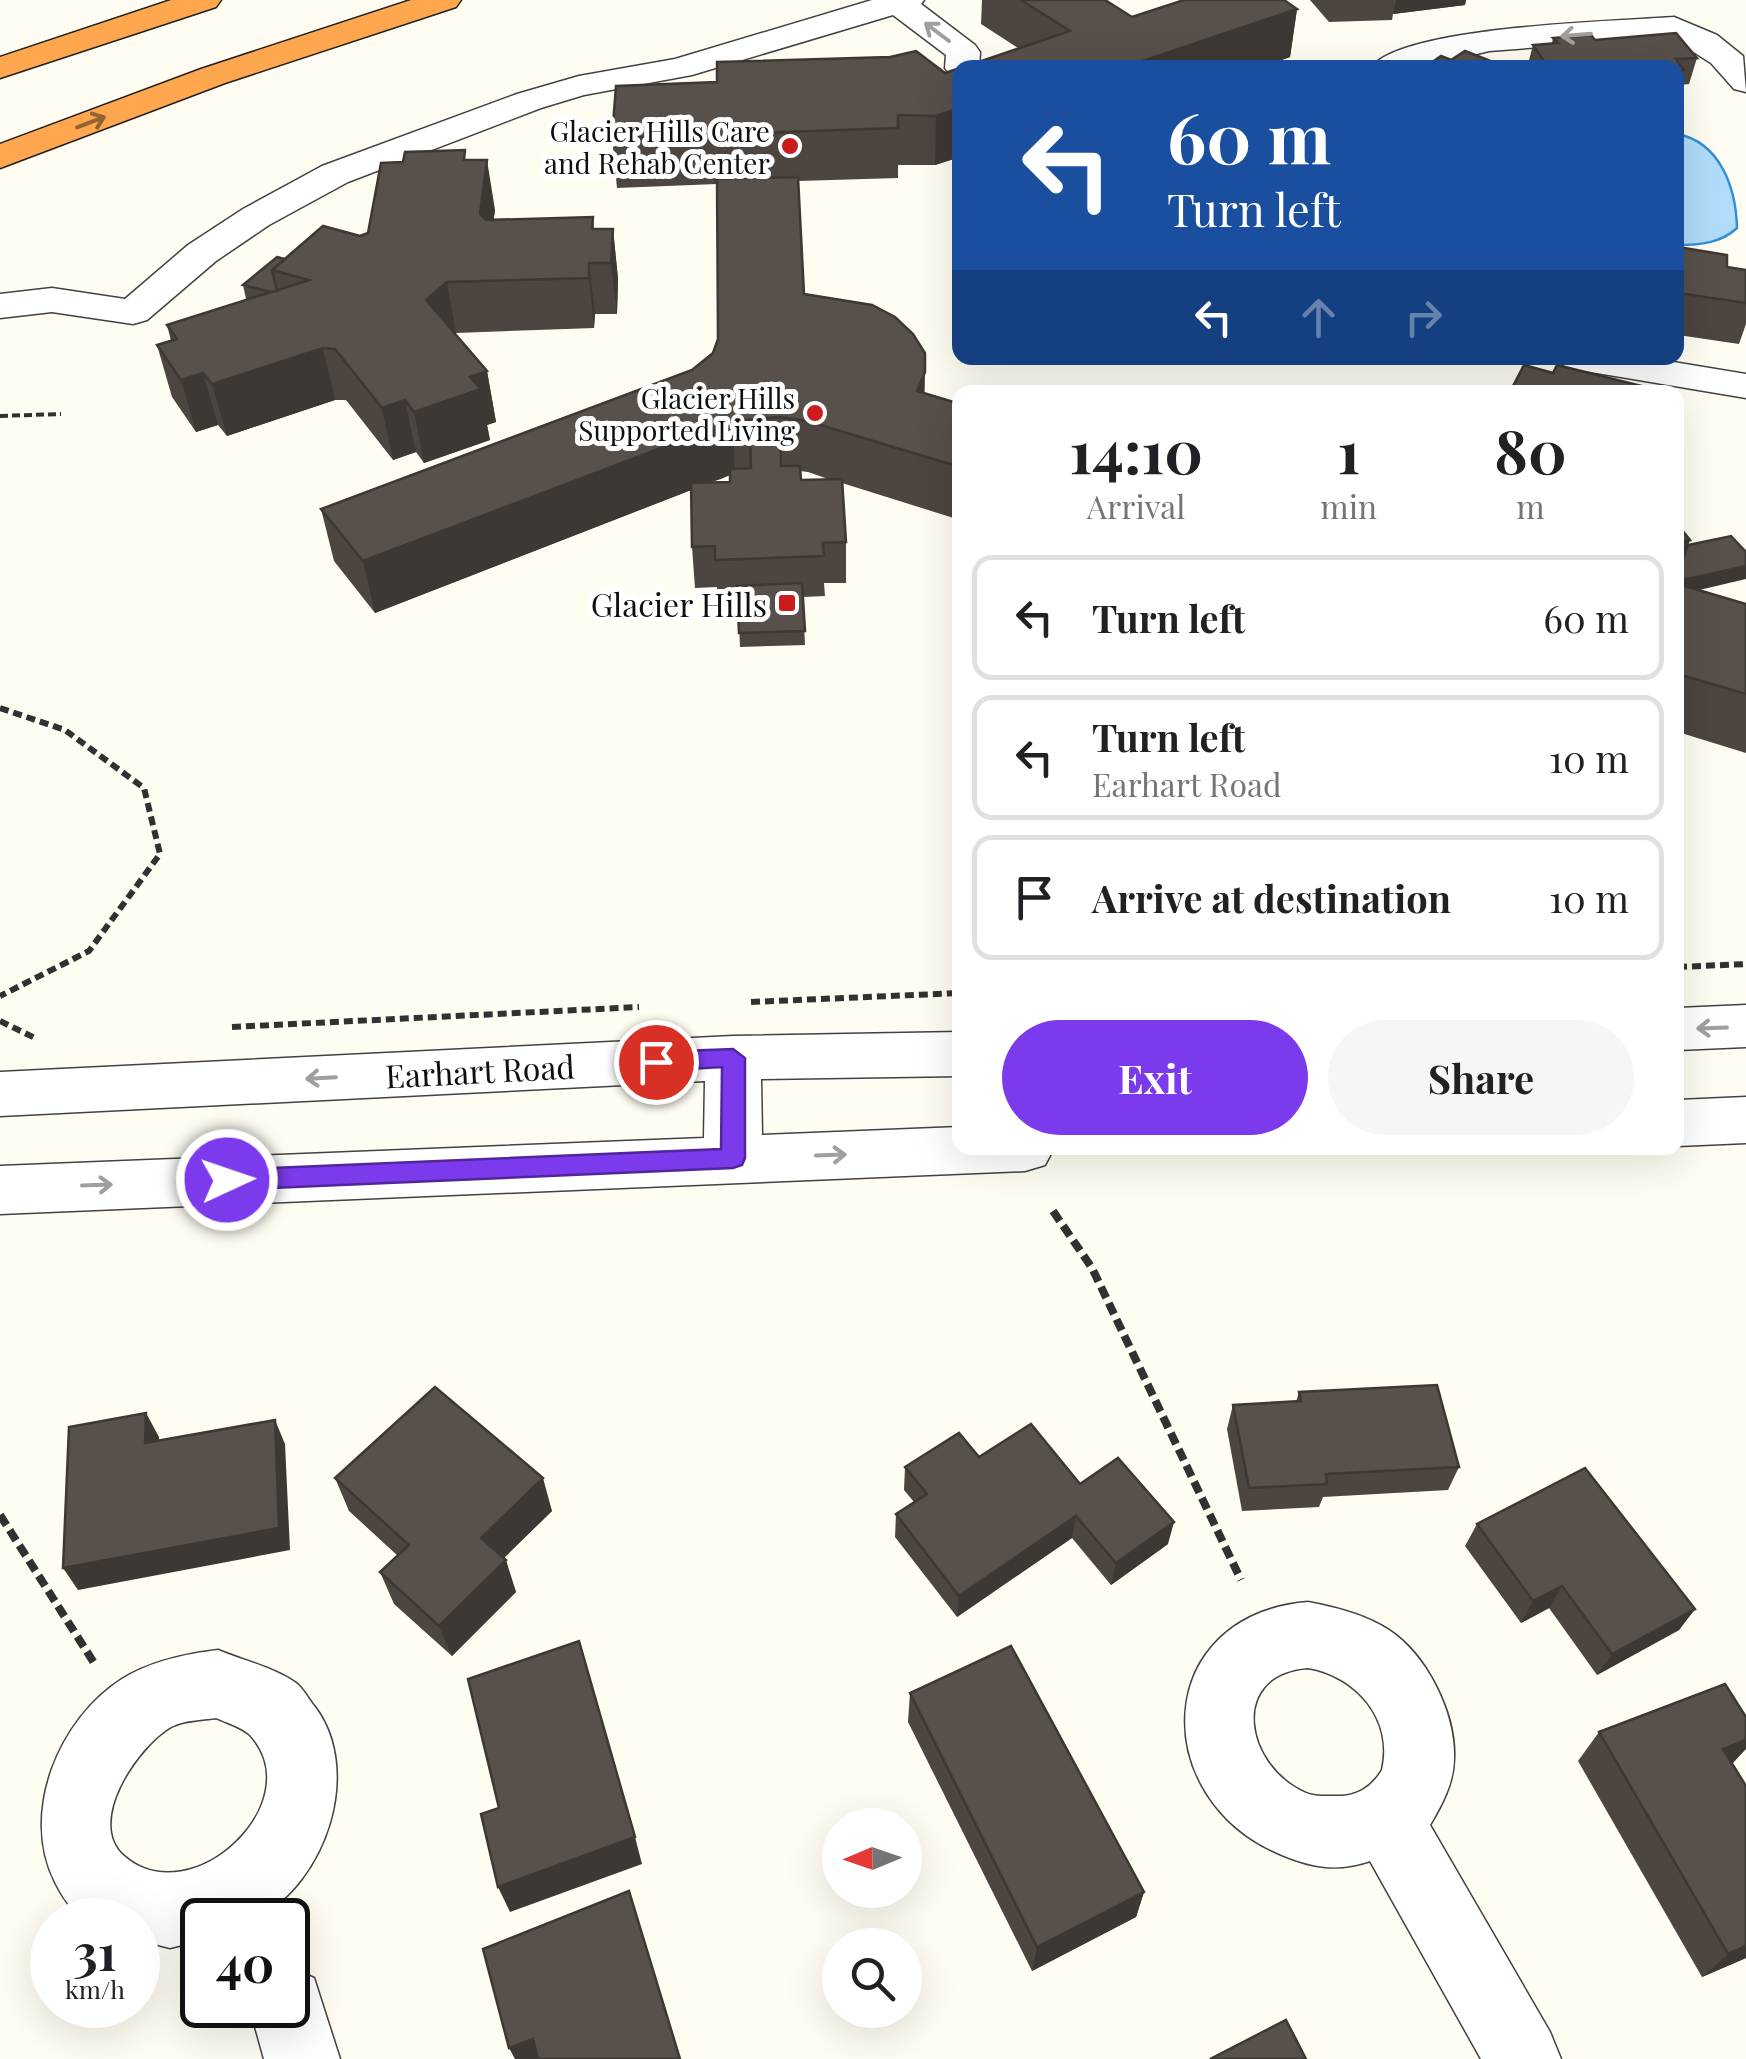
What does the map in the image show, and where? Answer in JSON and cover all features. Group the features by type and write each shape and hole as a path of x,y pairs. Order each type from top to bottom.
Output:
{"highway":[{"path":"0,68 204,0"},
{"path":"0,157 213,76 444,0"}],"street":[{"path":"0,306 52,300 133,312 202,254 335,174 529,101 579,86 680,68 902,1 963,52 958,60"},
{"path":"1408,60 1427,52 1682,14 1702,40 1732,60 1746,82"},
{"path":"680,68 739,86"},
{"path":"1621,365 1746,386"},
{"path":"1684,1029 1746,1026"},
{"name":"Earhart Road","path":"0,1094 733,1058 952,1054"},
{"path":"733,1058 733,1158"},
{"path":"1684,1123 1746,1120"},
{"path":"0,1190 952,1151"},
{"path":"1386,1818 1523,2059"},
{"path":"293,2028 302,2059"}],"path":[{"path":"0,416 61,414"},
{"path":"0,708 64,730 144,788 160,854 89,952 0,996"},
{"path":"1684,967 1746,964"},
{"path":"739,1003 952,993"},
{"path":"226,1027 645,1007"},
{"path":"0,1021 34,1038 53,1037"},
{"path":"1053,1211 1092,1268 1241,1580"},
{"path":"0,1515 99,1671"}],"water":[{"path":"1684,136 1715,157 1729,183 1736,213 1737,228 1702,244 1684,245"}],"building":[{"path":"1021,0 1105,0 1132,17 1184,0 1284,0 1297,9 1146,60 985,60 1070,31"},
{"path":"1676,33 1697,58 1543,60 1533,45 1558,43 1553,38 1591,35 1595,40"},
{"path":"916,51 945,73 952,71 952,111 936,116 898,115 898,128 612,138 616,86 717,82 717,62 890,57"},
{"path":"1465,51 1488,60 1451,60"},
{"path":"465,150 464,160 487,160 480,214 486,220 593,217 592,229 613,229 611,263 589,263 589,278 447,282 426,300 487,371 470,377 481,389 414,412 405,400 382,408 335,349 323,348 212,384 203,373 181,380 157,345 177,339 167,325 309,280 272,270 323,226 360,236 368,233 381,163 403,162 405,152"},
{"path":"798,177 804,294 872,305 895,317 913,334 925,353 925,372 917,391 952,402 952,465 807,421 780,417 732,421 363,561 321,509 692,370 713,353 718,339 717,179"},
{"path":"1684,248 1727,255 1727,267 1746,270 1746,303 1684,294"},
{"path":"277,257 285,259 272,270 277,291 243,285"},
{"path":"1524,365 1553,373 1557,365 1638,385 1514,385"},
{"path":"780,429 781,466 800,466 801,480 842,479 846,542 823,543 824,556 715,560 715,546 692,547 691,483 730,482 730,469 751,468 750,430"},
{"path":"1731,536 1746,552 1746,566 1684,580 1688,545"},
{"path":"802,583 805,631 739,633 737,586"},
{"path":"1684,586 1746,604 1746,694 1684,676"},
{"path":"1437,1385 1459,1467 1326,1474 1327,1484 1249,1488 1233,1405 1301,1401 1299,1392"},
{"path":"435,1387 543,1478 481,1538 506,1560 439,1626 380,1572 409,1545 335,1478"},
{"path":"146,1413 145,1443 275,1420 279,1528 63,1568 69,1427"},
{"path":"1031,1424 1080,1484 1118,1458 1174,1522 1116,1563 1076,1516 959,1596 896,1514 927,1494 905,1467 959,1433 979,1457"},
{"path":"1585,1468 1695,1609 1612,1654 1562,1586 1533,1601 1477,1524"},
{"path":"579,1641 635,1837 498,1887 481,1814 499,1808 468,1679"},
{"path":"1011,1646 1144,1892 1037,1947 910,1693"},
{"path":"1725,1684 1746,1717 1746,1740 1723,1749 1746,1786 1746,1946 1728,1954 1599,1732"},
{"path":"629,1891 680,2059 538,2059 533,2039 509,2048 483,1949"},
{"path":"1286,2020 1306,2059 1210,2059"}],"place":[{"name":"Glacier Hills Care and Rehab Center","path":"790,146"},
{"name":"Glacier Hills Supported Living","path":"815,413"},
{"name":"Glacier Hills","path":"787,603"}],"route":[{"path":"227,1180 733,1158 733,1058 656,1062"}]}
